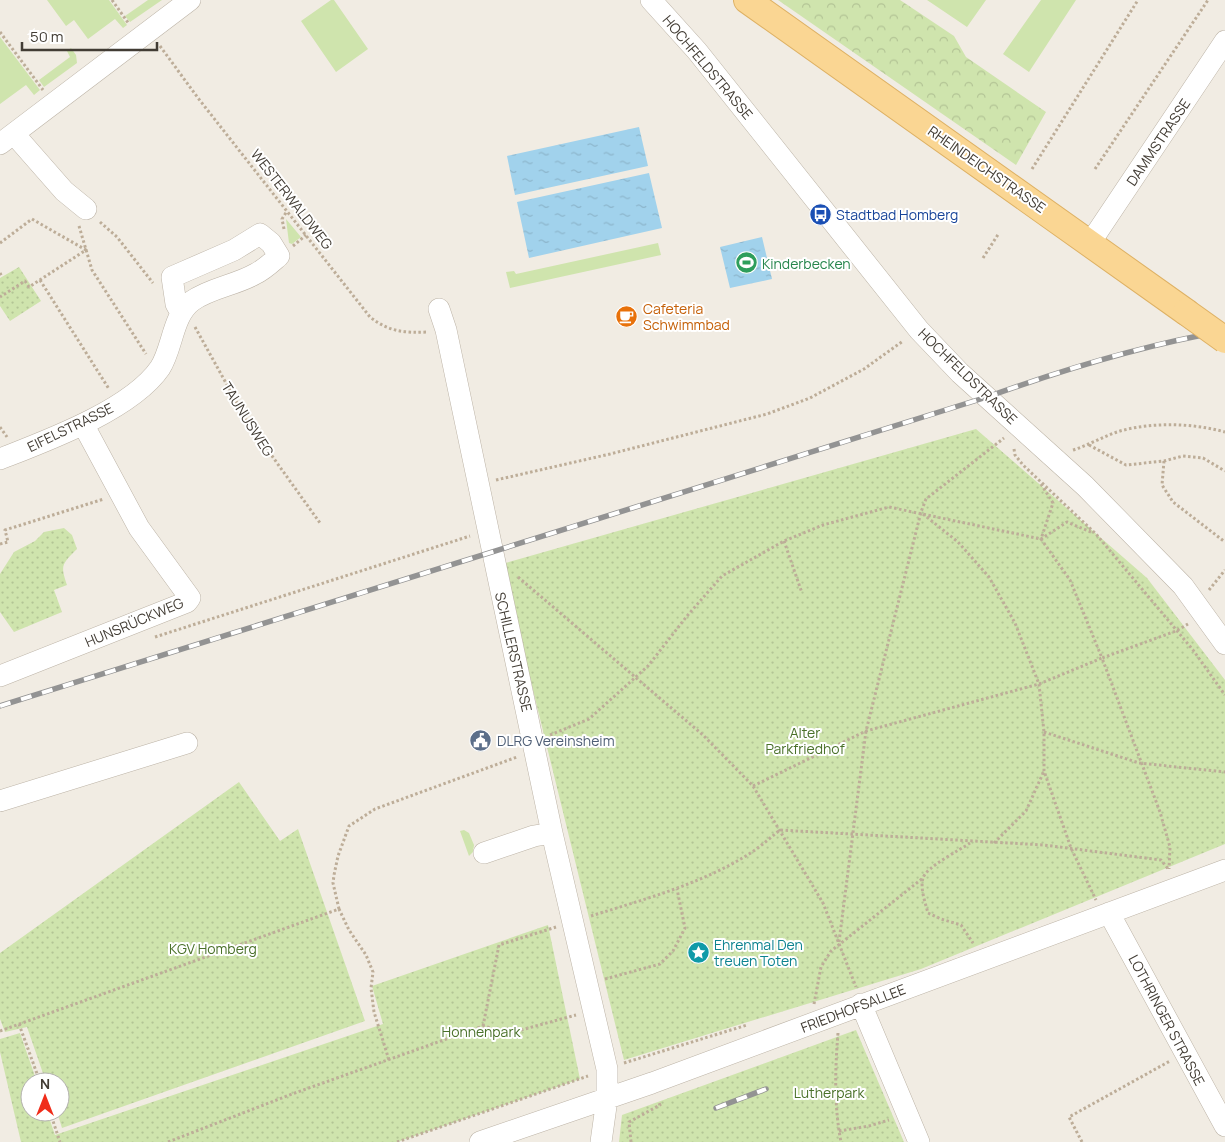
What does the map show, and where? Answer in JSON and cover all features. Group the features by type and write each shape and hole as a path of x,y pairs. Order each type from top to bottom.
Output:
{"main road":[{"name":"RHEINDEICHSTRASSE","path":"747,0 1090,242 1225,340"}],"street":[{"path":"83,207 7,139 190,0"},
{"name":"HOCHFELDSTRASSE","path":"651,0 697,51 918,330 960,373 1085,486 1183,586 1225,644"},
{"name":"DAMMSTRASSE","path":"1090,242 1225,41"},
{"name":"EIFELSTRASSE","path":"0,459 83,424 118,404 144,385 157,371 168,354 179,309 172,276 234,250 260,234 271,243 280,256 256,274 179,309"},
{"name":"SCHILLERSTRASSE","path":"440,309 552,832 607,1069 607,1099 601,1142"},
{"name":"HUNSRÜCKWEG","path":"0,676 187,602 190,598 139,528 83,424"},
{"path":"0,801 187,744"},
{"path":"484,853 552,832"},
{"name":"FRIEDHOFSALLEE","path":"480,1142 652,1083 1225,870"},
{"name":"LOTHRINGER STRASSE","path":"1109,913 1225,1126"},
{"path":"861,1004 919,1142"}],"path":[{"name":"WESTERWALDWEG","path":"112,0 198,98 370,317 381,326 402,333 446,330"},
{"path":"1032,169 1138,0"},
{"path":"1095,169 1208,0"},
{"path":"0,32 53,104"},
{"path":"83,207 76,215 92,270 157,371"},
{"name":"TAUNUSWEG","path":"83,207 117,237 164,298 193,322 247,421 320,523"},
{"path":"0,243 32,219 86,250"},
{"path":"983,258 999,233"},
{"path":"288,250 306,235"},
{"path":"0,297 25,281 29,287 86,250"},
{"path":"40,280 118,404"},
{"path":"478,484 610,454 767,414 810,398 864,369 918,330"},
{"path":"1225,432 1203,426 1151,426 1120,432 1089,445 1126,464 1164,461 1183,456 1202,458 1225,471"},
{"path":"839,942 851,836 866,731 921,512 926,499 1010,433"},
{"path":"1015,455 1038,480 1096,534 1176,631 1225,695"},
{"path":"1164,461 1162,485 1173,502 1225,542"},
{"path":"1038,480 1054,503 1041,539"},
{"path":"0,544 8,542 5,530 121,494"},
{"path":"389,1060 374,1012 371,988 372,972 366,955 349,930 339,909 333,883 336,865 349,826 359,818 375,809 535,748 589,719 648,666 687,616 722,576 784,541 823,525 889,507 921,512 1041,539 1070,580 1102,658 1139,763 1160,812 1170,847 1169,870 1161,860 1071,848 851,836 810,830 780,830 749,854 677,889 499,945 483,1026"},
{"path":"921,512 958,542 989,577 1015,623 1039,684 1044,732 1044,771 1071,848 1096,900 1109,913"},
{"path":"1041,539 1067,522 1096,534"},
{"path":"151,639 488,531"},
{"path":"784,541 802,593"},
{"path":"753,786 866,731 1039,684 1102,658 1176,631 1200,609 1225,570"},
{"path":"496,573 522,578 703,735 753,786 823,903 861,1004"},
{"path":"1044,732 1139,763 1225,772"},
{"path":"994,843 1026,810 1044,771"},
{"path":"813,1005 821,967 839,942 870,922 923,878 928,869 971,842"},
{"path":"923,878 923,895 928,912 942,920 961,925 973,943"},
{"path":"588,984 660,964 673,951 685,928 677,889"},
{"path":"0,1031 339,909"},
{"path":"168,1142 292,1094 483,1026 510,1033 594,1010"},
{"path":"840,1012 835,1068 841,1142"},
{"path":"19,1024 36,1072"},
{"path":"1082,1142 1070,1118 1184,1053"},
{"path":"397,1142 607,1069"},
{"path":"630,1142 630,1122 660,1105 652,1083"},
{"path":"839,1131 869,1126 906,1112"},
{"path":"53,1122 60,1142"}],"green space":[{"path":"47,0 109,0 127,25 123,28 115,19 88,39 74,20 66,26"},
{"path":"148,0 162,0 130,22 125,16"},
{"path":"331,0 334,0 368,49 336,72 301,21"},
{"path":"778,0 900,0 954,36 966,57 1046,112 1016,165"},
{"path":"927,0 986,0 967,27"},
{"path":"1041,0 1076,0 1029,72 1003,54"},
{"path":"0,37 40,90 34,95 26,85 0,104"},
{"path":"71,48 76,55 77,63 44,87 39,80 70,57 67,51"},
{"path":"286,219 301,237 292,244 289,243"},
{"path":"658,243 661,255 510,288 506,272 514,271 516,274"},
{"path":"19,267 41,301 10,321 0,306 0,278"},
{"name":"Alter Parkfriedhof","path":"976,429 1147,578 1225,680 1225,844 921,969 624,1060 502,564"},
{"path":"64,528 72,535 77,549 64,565 63,569 67,585 54,590 62,612 14,632 0,612 0,574 14,552 35,541 44,532"},
{"name":"KGV Homberg","path":"239,782 280,841 298,829 365,1021 62,1128 60,1122 70,1122 70,1072 43,1072 27,1027 5,1032 0,1019 0,953"},
{"path":"464,830 469,833 474,845 473,852 469,856 460,831"},
{"name":"Honnenpark","path":"548,925 580,1079 397,1142 21,1142 0,1052 0,1039 20,1033 34,1072 20,1072 20,1122 50,1122 55,1135 383,1024 372,986"},
{"name":"Lutherpark","path":"856,1030 904,1142 619,1142 622,1115"}],"water":[{"path":"639,127 648,166 515,195 507,156"},
{"path":"649,173 662,228 529,258 517,202"},
{"name":"Kinderbecken","path":"762,237 772,279 730,288 720,247"}],"railway":[{"path":"0,706 1075,368 1164,343 1225,331"},
{"path":"716,1108 766,1089"}],"place":[{"name":"Stadtbad Homberg","path":"820,214"},
{"name":"Kinderbecken","path":"746,263"},
{"name":"Cafeteria Schwimmbad","path":"627,316"},
{"name":"DLRG Vereinsheim","path":"481,740"},
{"name":"Ehrenmal Den treuen Toten","path":"698,952"}]}
